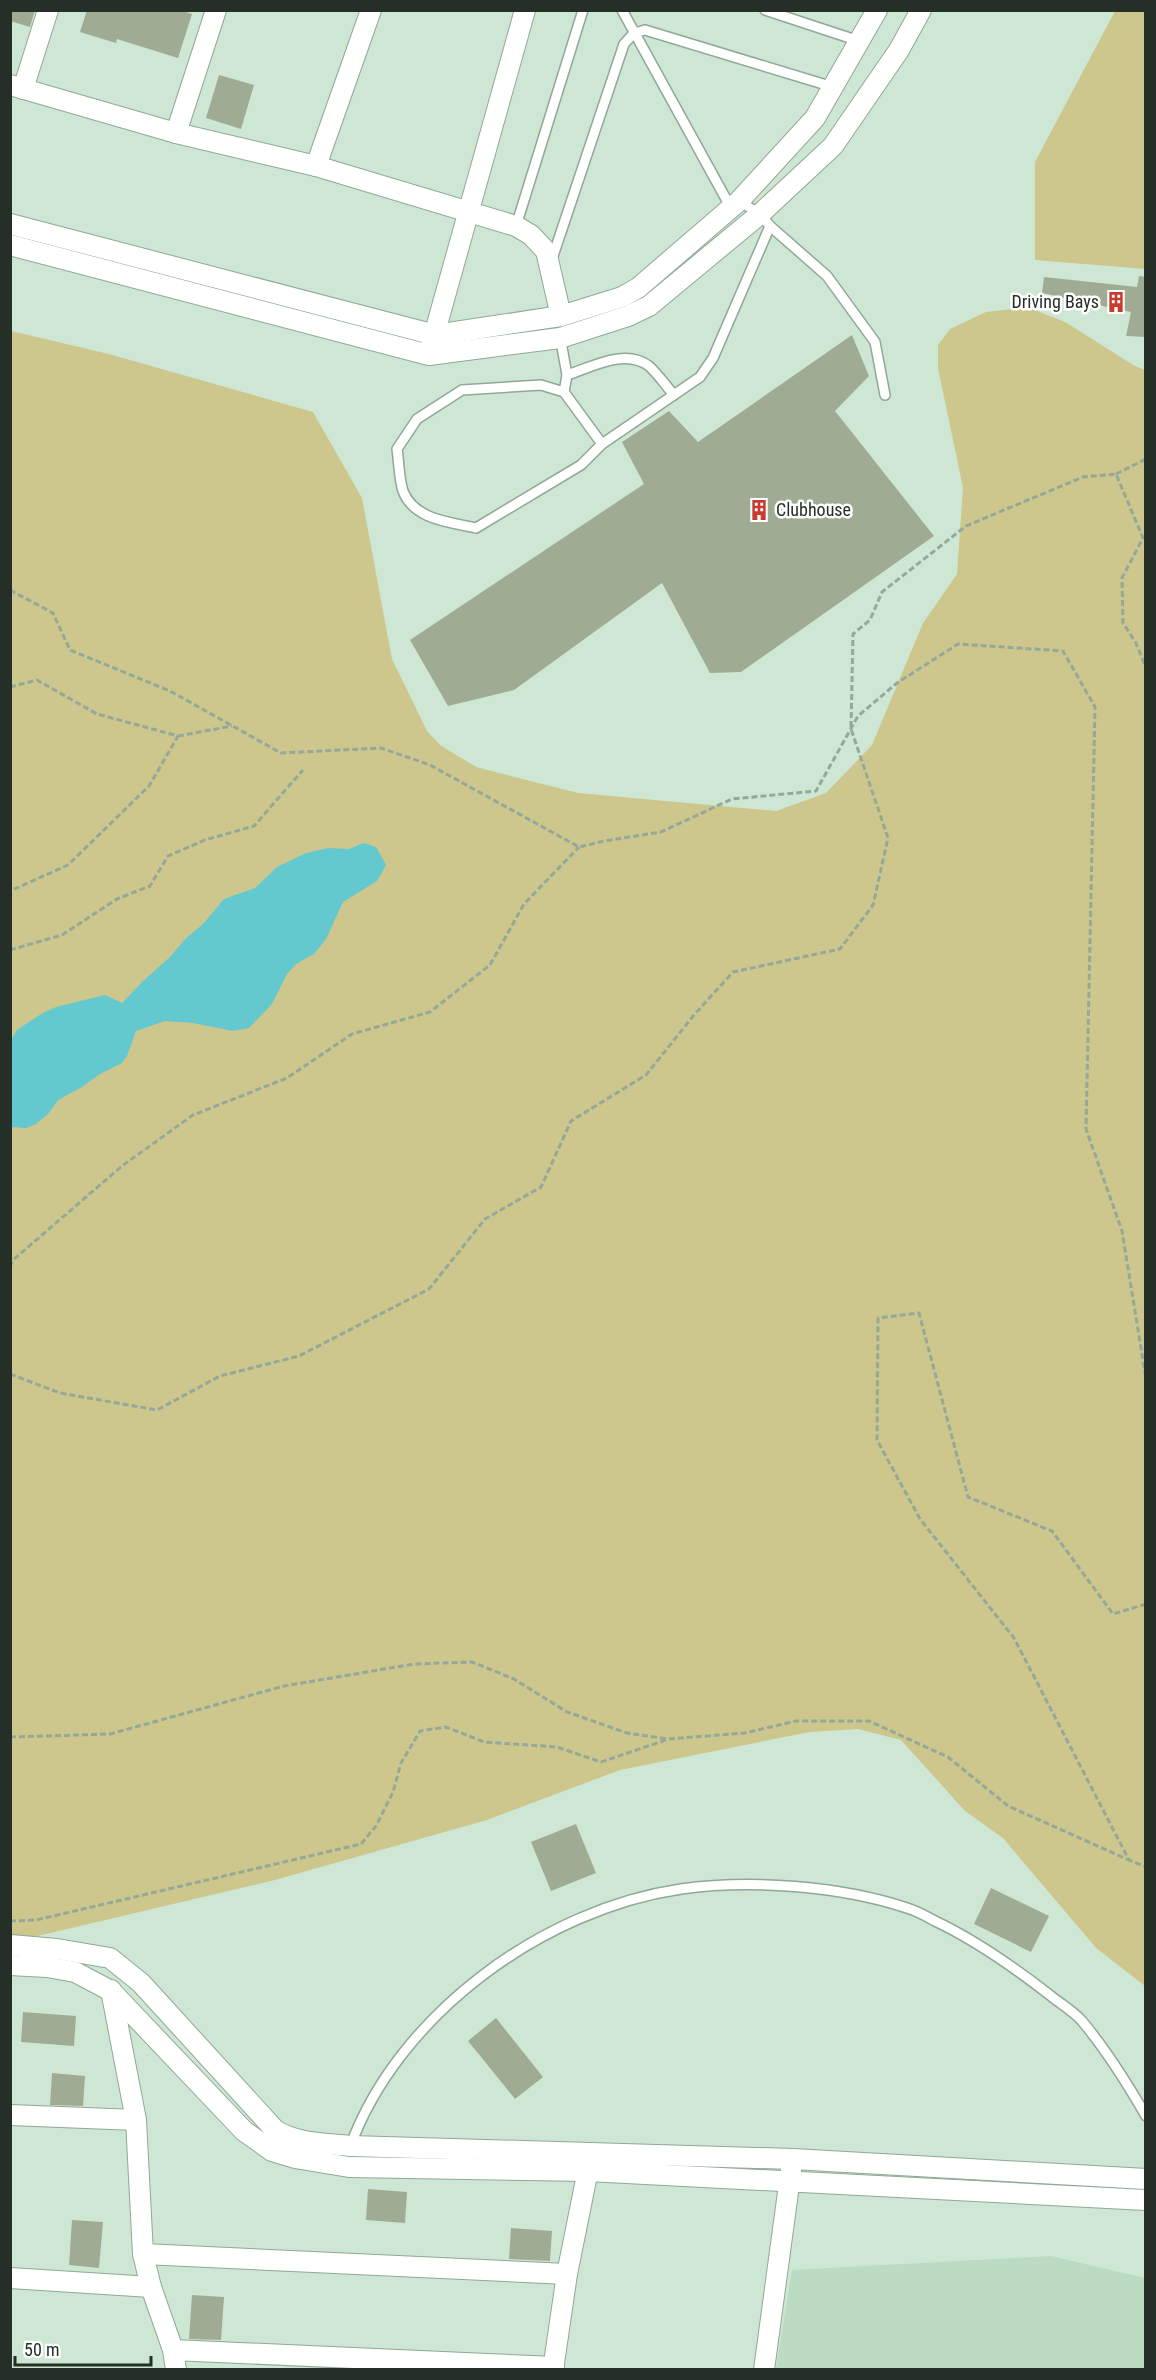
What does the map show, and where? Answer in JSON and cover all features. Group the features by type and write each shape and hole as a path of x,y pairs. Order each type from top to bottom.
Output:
{"street":[{"path":"48,10 17,87 176,133 316,166 516,226 531,235 546,250 561,316"},
{"path":"176,133 216,10"},
{"path":"316,166 371,10"},
{"path":"429,355 525,10"},
{"path":"10,224 435,334 561,316 622,297 638,288 735,205 815,118 877,10"},
{"path":"10,245 429,355 560,338 628,316 649,306 765,220 833,146 899,50 921,10"},
{"path":"10,1945 57,1949 110,1958 141,1983 275,2130 301,2141 590,2162 789,2182 1146,2200"},
{"path":"110,1958 111,1991 136,2120 143,2254 173,2350 176,2370"},
{"path":"10,1965 47,1967 75,1972 111,1991 244,2131 259,2144 272,2151 295,2158 349,2167 793,2159 1146,2179"},
{"path":"10,2115 136,2120"},
{"path":"764,2370 793,2159"},
{"path":"173,2350 553,2368 567,2274 590,2162"},
{"path":"143,2254 567,2274"},
{"path":"10,2278 152,2287"}],"lane":[{"path":"516,226 583,10"},
{"path":"622,10 633,33 735,205 765,220 827,276 875,342 885,395"},
{"path":"765,10 860,41"},
{"path":"550,267 624,44 633,33 645,30 833,87"},
{"path":"602,444 564,392 541,385 462,390 417,419 397,449 403,491 418,511 439,520 476,528 581,465 602,444 700,377 713,358 765,220"},
{"path":"561,316 560,338 567,375 564,392"},
{"path":"567,375 622,358 635,360 648,366 674,395"},
{"path":"349,2167 351,2146 371,2098 406,2049 447,2004 496,1966 550,1930 616,1905 680,1889 750,1884 829,1890 908,1908 969,1937 1030,1979 1080,2019 1120,2071 1146,2116"}],"path":[{"path":"10,1374 60,1393 157,1410 220,1376 299,1356 429,1289 485,1219 541,1187 571,1121 646,1075 694,1015 733,972 840,949 873,905 888,838 851,729 853,634 870,620 882,592 966,526 1083,477 1116,474 1146,459"},
{"path":"1116,474 1143,538 1122,578 1123,623 1136,643 1146,668"},
{"path":"10,590 53,613 70,650 170,691 280,753 381,748 429,765 579,847"},
{"path":"10,1267 14,1260 122,1166 193,1115 287,1078 352,1034 430,1012 490,965 524,904 579,847 661,832 732,799 816,791 858,716 897,683 958,644 1063,651 1095,707 1086,1129 1122,1230 1146,1379"},
{"path":"10,687 37,681 97,714 178,736 233,726"},
{"path":"10,891 68,865 149,786 178,736"},
{"path":"10,950 62,935 117,899 150,886 168,856 205,840 254,825 303,770"},
{"path":"1129,1860 1014,1638 920,1519 877,1440 878,1318 919,1313 968,1497 1052,1531 1113,1614 1146,1604"},
{"path":"10,1737 110,1734 284,1686 414,1664 472,1662 514,1680 567,1712 627,1733 668,1739 745,1733 796,1721 869,1721 948,1757 1008,1806 1146,1867"},
{"path":"10,1921 36,1920 361,1845 376,1826 393,1792 401,1763 420,1731 446,1727 483,1742 557,1747 601,1762 668,1739"}],"shaded area":[{"path":"1115,11 1145,11 1145,269 1035,260 1035,162"},
{"path":"1028,307 1067,323 1133,365 1145,370 1145,1986 1096,1948 1003,1838 965,1811 901,1740 858,1729 810,1732 620,1770 487,1820 275,1880 25,1939 11,1938 11,331 109,354 313,412 362,498 392,659 427,731 440,745 476,767 578,793 776,811 826,793 872,745 923,623 957,574 963,488 938,368 938,345 950,329 986,312"},
{"path":"1051,2256 1145,2278 1145,2369 776,2369 792,2270"}],"water":[{"path":"364,843 376,847 386,865 377,881 343,902 326,939 314,954 296,964 287,974 272,1004 249,1028 233,1031 193,1023 165,1021 136,1031 122,1063 58,1100 49,1113 36,1124 26,1128 11,1127 11,1040 17,1030 56,1007 105,995 122,1003 170,957 185,939 203,924 224,899 255,888 277,867 306,853 328,848 349,849"}],"building":[{"path":"10,10 35,10 30,27 10,21"},
{"path":"87,10 180,10 192,14 178,58 117,39 116,43 80,32"},
{"path":"219,75 254,85 241,129 206,118"},
{"name":"Driving Bays","path":"1139,276 1146,277 1146,337 1126,336 1131,312 1042,293 1044,277 1137,287"},
{"name":"Clubhouse","path":"852,335 869,376 835,411 934,536 741,672 710,673 662,583 514,690 448,706 410,640 644,484 622,442 669,411 698,442"},
{"path":"576,1824 596,1873 551,1891 531,1842"},
{"path":"991,1888 1049,1916 1031,1952 974,1924"},
{"path":"23,2012 76,2016 74,2046 21,2042"},
{"path":"496,2018 543,2077 515,2099 468,2041"},
{"path":"52,2073 85,2076 83,2106 50,2105"},
{"path":"368,2189 407,2192 405,2223 366,2220"},
{"path":"72,2220 103,2222 99,2268 69,2265"},
{"path":"511,2228 552,2231 550,2261 509,2259"},
{"path":"192,2295 224,2297 221,2340 189,2339"}],"place":[{"name":"Driving Bays","path":"1116,302"},
{"name":"Clubhouse","path":"759,510"}]}
